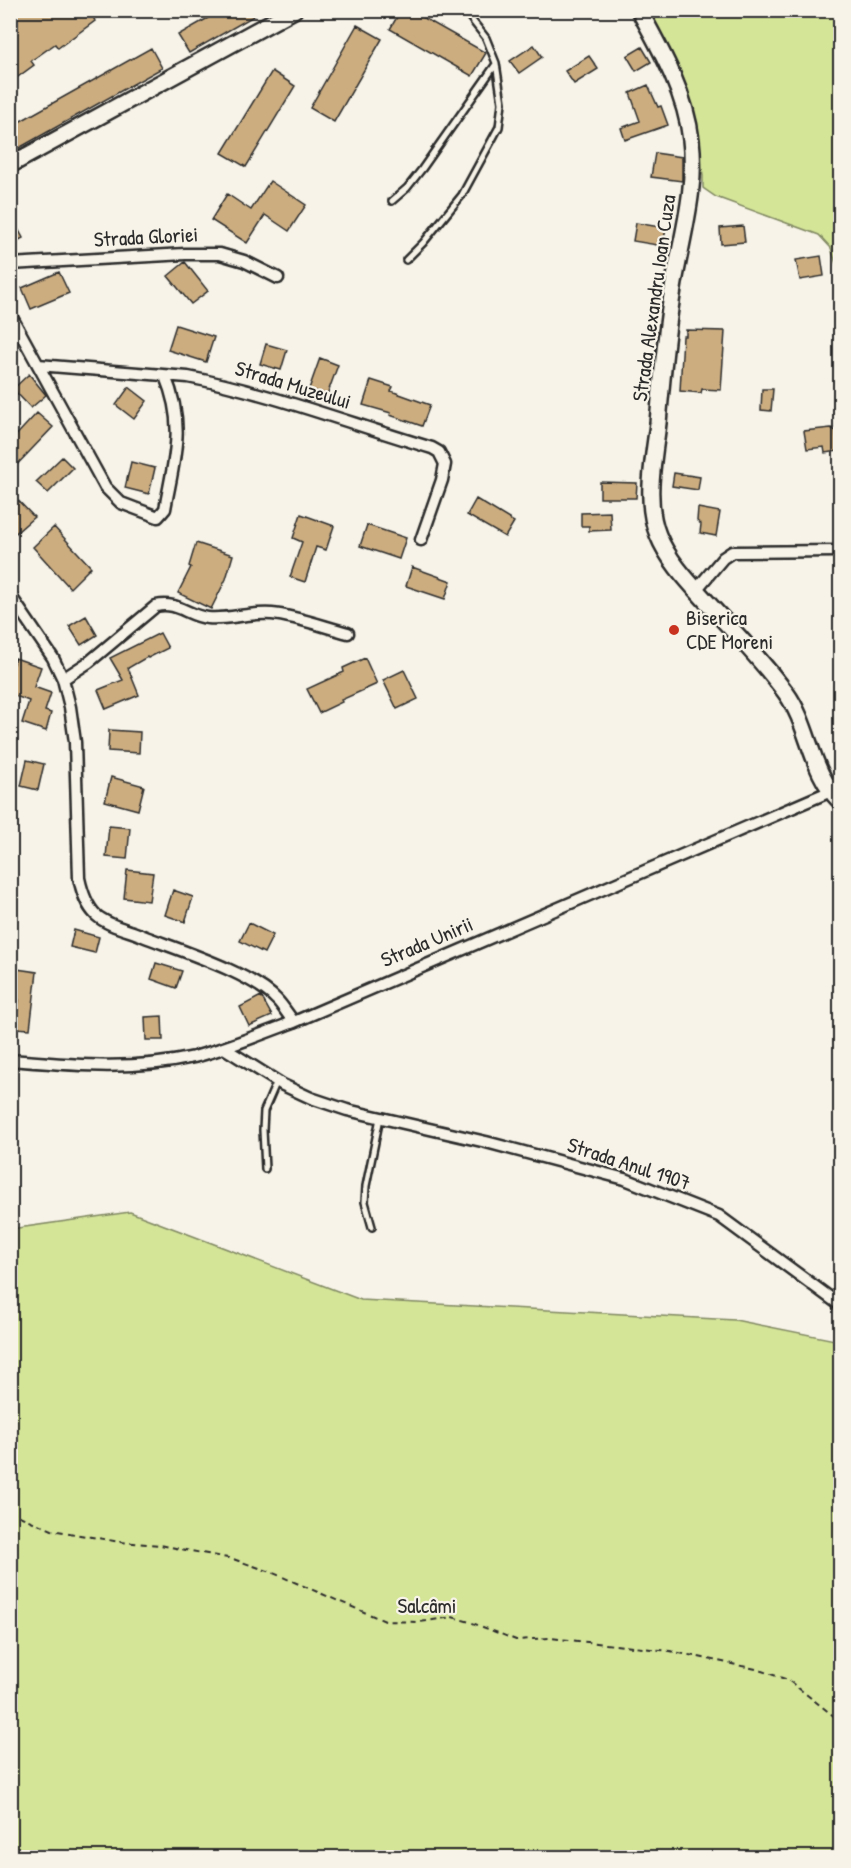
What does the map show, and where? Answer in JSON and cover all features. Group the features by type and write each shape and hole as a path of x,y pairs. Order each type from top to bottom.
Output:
{"main road":[{"path":"10,165 294,10"},
{"name":"Strada Alexandru Ioan Cuza","path":"639,10 660,47 685,109 691,139 692,187 669,313 651,493 657,534 676,566 787,695 796,709 820,774 836,796"}],"street":[{"name":"Strada Gloriei","path":"10,264 220,254 244,261 278,278"},
{"path":"10,315 105,487 121,503 158,517 165,509 178,439 175,405 165,376"},
{"name":"Strada Muzeului","path":"38,365 188,377 250,391 440,452 445,464 442,480 421,540"},
{"path":"696,590 723,558 732,552 839,551"},
{"path":"10,595 53,658 63,679 75,742 79,878 88,905 97,916 261,986 277,999 294,1022"},
{"path":"63,679 89,662 156,606 166,604 176,605 188,614 205,618 220,619 273,614 348,633"},
{"name":"Strada Unirii","path":"10,1060 96,1067 127,1066 193,1057 224,1048 294,1022 836,796"},
{"name":"Strada Anul 1907","path":"224,1048 277,1081 311,1098 346,1110 486,1142 624,1179 719,1216 840,1305"}],"lane":[{"path":"406,260 462,195 499,127 502,103 496,63 486,38 464,10"},
{"path":"392,201 407,188 422,169 496,63"},
{"path":"265,1169 264,1111 277,1081"},
{"path":"372,1227 365,1202 366,1186 380,1118"}],"path":[{"name":"Salcâmi","path":"10,1510 52,1530 102,1539 160,1545 233,1559 271,1572 386,1621 420,1622 452,1617 516,1640 550,1638 714,1659 788,1680 840,1721"}],"green space":[{"path":"648,11 840,11 840,276 831,248 819,235 716,197 703,188 694,109"},
{"path":"130,1212 361,1300 735,1320 840,1341 840,1857 11,1857 11,1229"}],"building":[{"path":"16,10 105,10 94,19 95,21 58,48 55,44 31,61 34,65 15,79 10,73 10,15"},
{"path":"222,10 264,10 189,53 178,35"},
{"path":"401,10 410,10 486,53 472,76 390,29"},
{"path":"357,25 382,39 334,122 310,108"},
{"path":"534,45 542,57 519,73 510,61"},
{"path":"642,47 651,62 636,71 627,56"},
{"path":"151,48 162,68 10,153 10,127"},
{"path":"589,56 598,69 574,84 565,71"},
{"path":"272,71 295,86 246,167 222,153"},
{"path":"648,85 658,107 661,106 668,125 625,140 621,128 640,121 630,93"},
{"path":"655,153 682,157 682,181 651,177"},
{"path":"270,181 306,205 289,231 265,215 247,243 211,220 227,194 251,210"},
{"path":"10,214 23,238 10,245"},
{"path":"636,223 666,228 663,246 633,241"},
{"path":"743,226 745,242 721,244 720,228"},
{"path":"821,256 824,276 800,280 796,260"},
{"path":"185,262 208,291 191,304 168,276"},
{"path":"59,272 69,293 31,309 22,288"},
{"path":"176,325 214,337 206,362 168,350"},
{"path":"686,330 725,331 721,390 702,389 701,393 680,391 683,336 686,336"},
{"path":"266,344 287,350 281,370 260,364"},
{"path":"320,358 338,365 327,395 309,389"},
{"path":"29,374 46,395 31,408 13,389"},
{"path":"371,380 393,387 391,391 430,405 422,426 390,415 391,413 363,405"},
{"path":"129,387 147,401 134,419 116,405"},
{"path":"762,389 773,389 771,411 761,410"},
{"path":"37,413 53,427 10,472 10,442"},
{"path":"831,428 836,431 838,451 825,453 824,447 807,449 804,431"},
{"path":"62,457 73,468 48,493 36,482"},
{"path":"131,462 155,468 149,494 125,488"},
{"path":"674,473 700,477 698,490 672,486"},
{"path":"600,482 637,483 636,498 600,498"},
{"path":"10,492 34,517 10,538"},
{"path":"476,499 514,522 505,537 467,515"},
{"path":"698,508 720,512 716,536 700,533 701,524 697,521"},
{"path":"610,512 611,530 589,531 589,526 581,526 581,513"},
{"path":"301,514 334,526 326,550 316,547 305,582 290,577 302,542 293,538"},
{"path":"367,525 406,538 399,559 360,546"},
{"path":"54,527 91,567 70,588 33,547"},
{"path":"196,543 233,555 226,579 211,609 178,593 191,567 189,566"},
{"path":"412,567 451,581 445,599 406,586"},
{"path":"86,616 97,635 81,645 69,626"},
{"path":"160,633 168,648 128,668 139,695 106,709 98,690 123,680 110,658"},
{"path":"15,658 41,667 34,687 51,693 45,711 51,713 46,731 22,723 29,701 10,694 10,672"},
{"path":"365,658 377,684 319,713 307,689 344,672 343,668"},
{"path":"404,670 418,699 397,709 383,680"},
{"path":"109,730 140,732 139,753 108,751"},
{"path":"27,760 44,764 38,790 21,786"},
{"path":"111,777 144,786 138,810 105,801"},
{"path":"109,826 130,828 127,859 106,857"},
{"path":"127,870 153,873 149,901 124,898"},
{"path":"173,890 193,897 185,922 165,915"},
{"path":"249,923 273,935 264,953 240,941"},
{"path":"74,930 99,937 95,953 70,947"},
{"path":"156,963 182,971 176,988 151,979"},
{"path":"10,968 37,972 30,1029 15,1028 19,1000 10,999"},
{"path":"261,996 272,1016 249,1026 240,1007"},
{"path":"162,1016 163,1040 146,1040 145,1017"}],"place":[{"name":"Biserica CDE Moreni","path":"674,630"}]}
